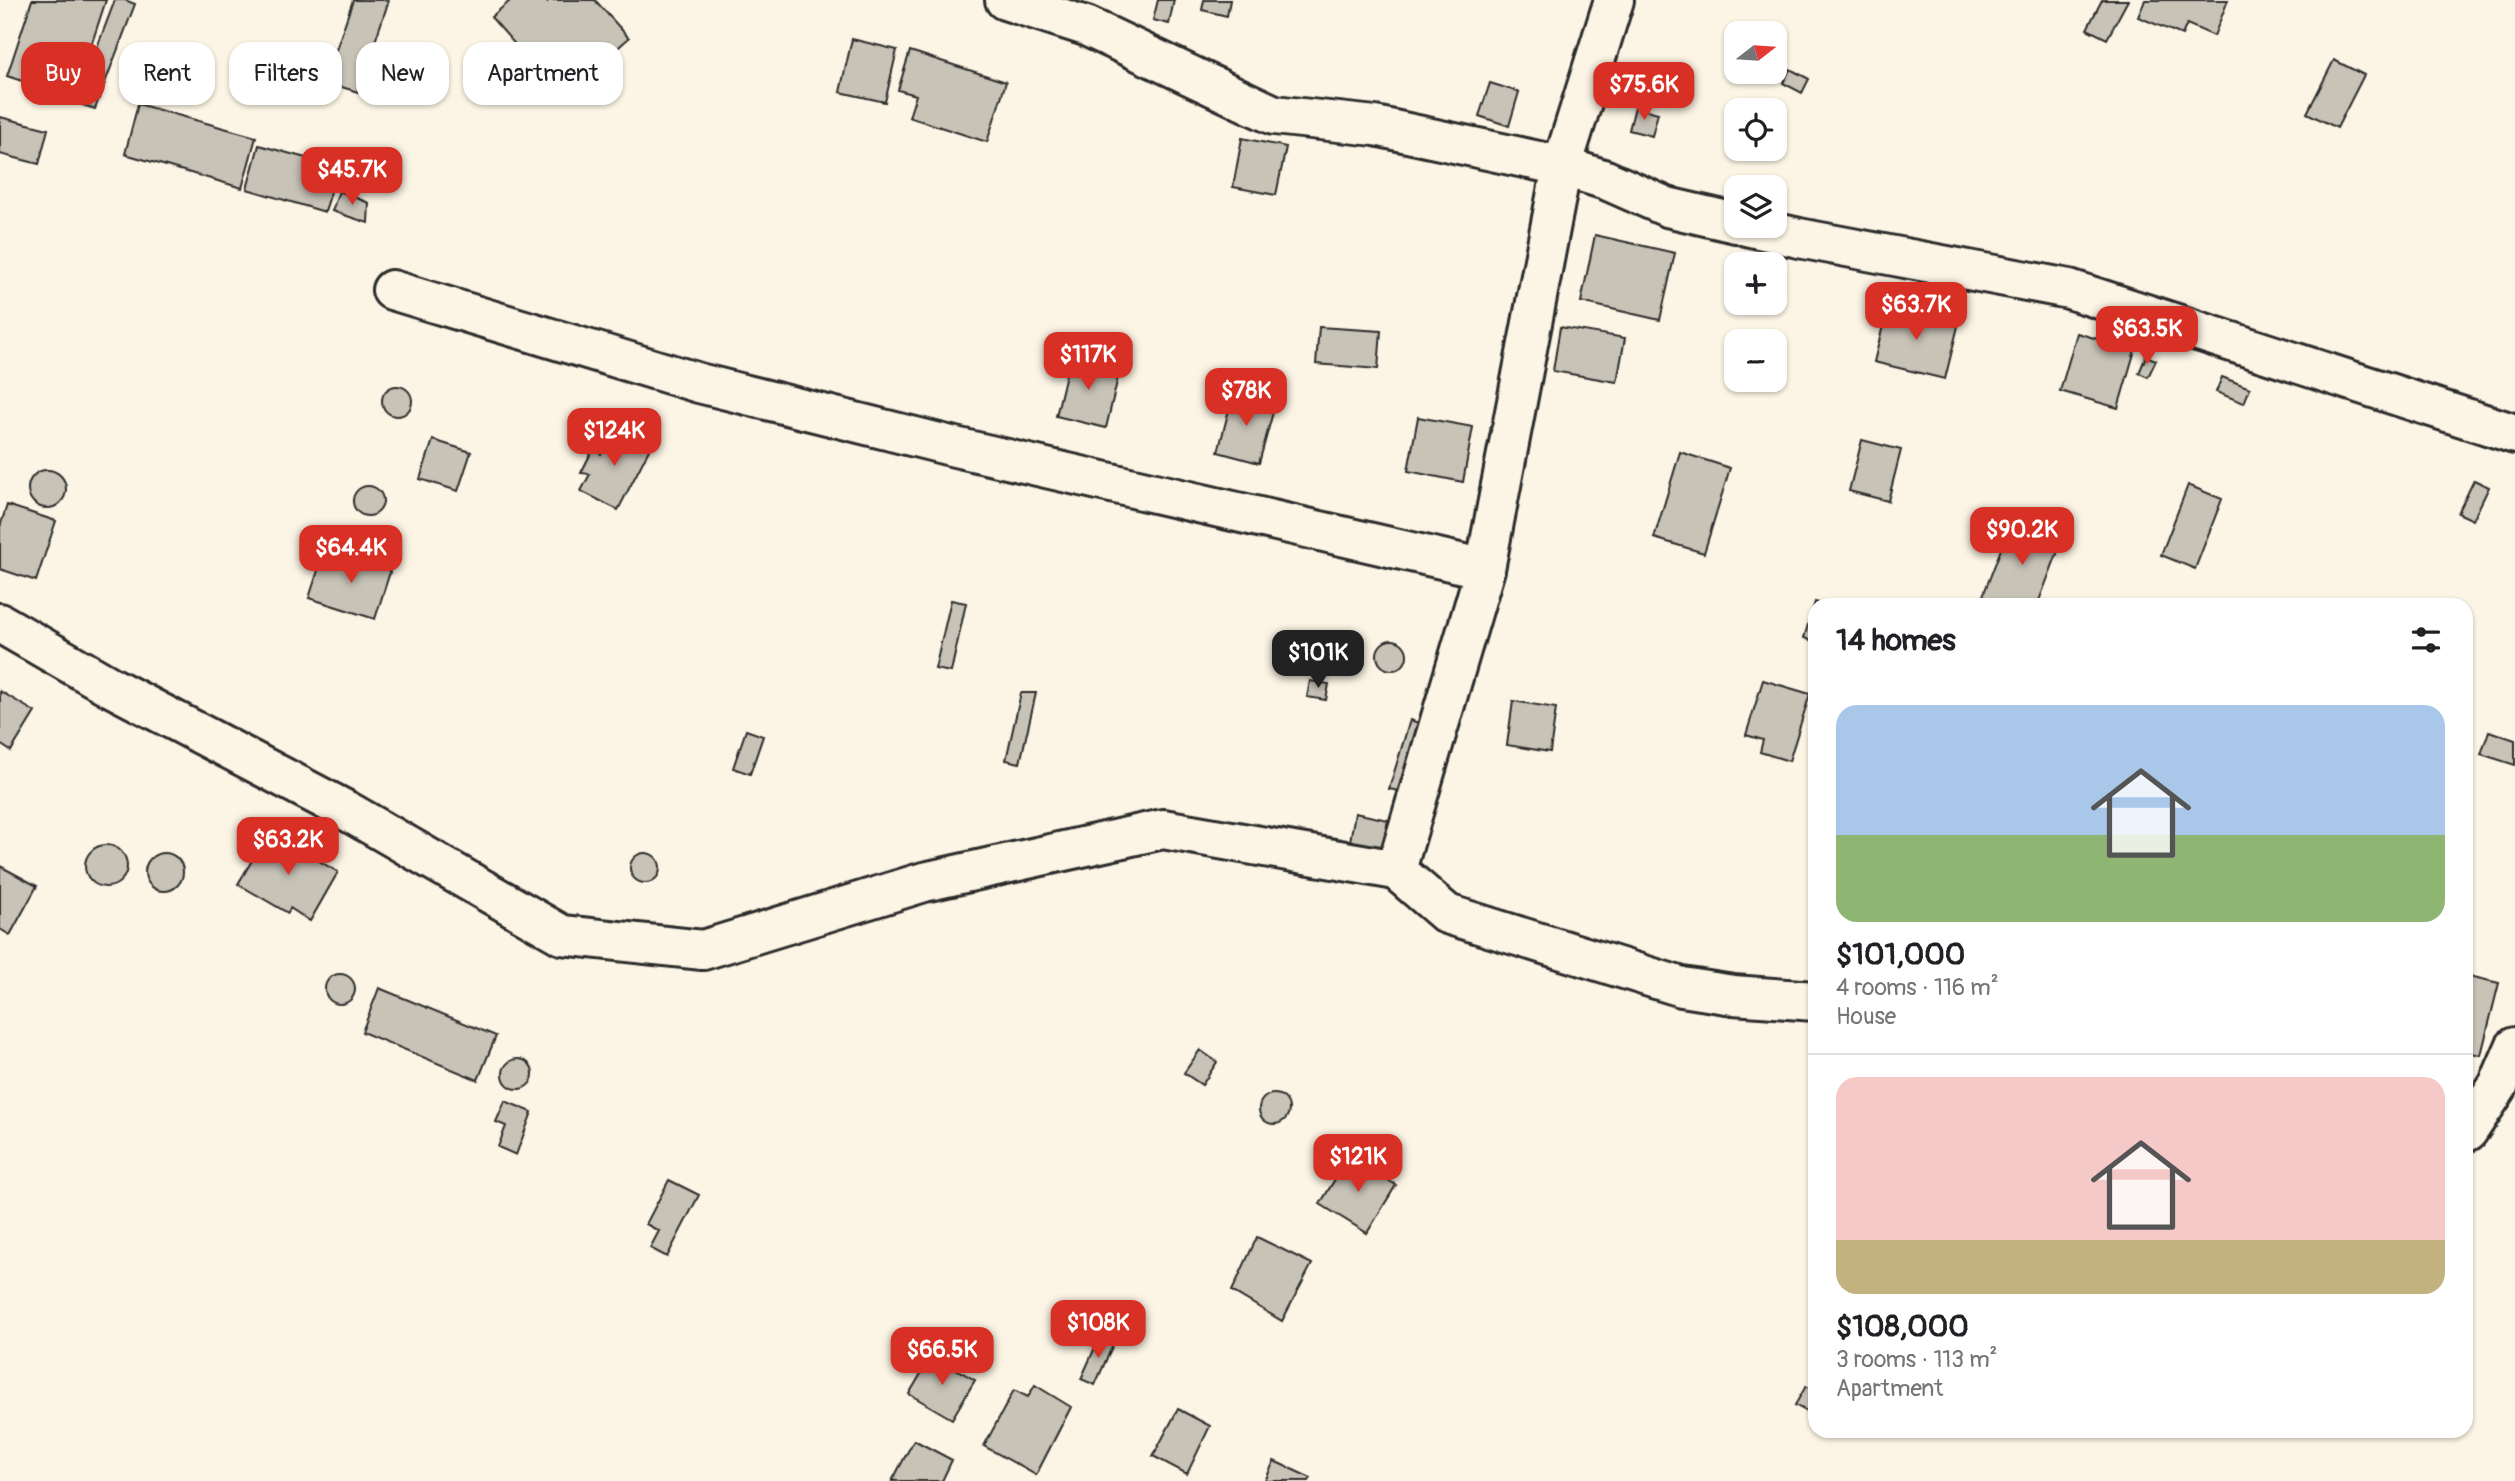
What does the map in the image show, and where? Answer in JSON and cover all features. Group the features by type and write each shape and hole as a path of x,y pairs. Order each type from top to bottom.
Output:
{"street":[{"path":"1005,0 1086,26 1274,115 1375,126 1562,166 1605,180 1667,207 1724,220"},
{"path":"1396,870 1485,569 1562,166 1615,0"},
{"path":"1787,235 2069,289 2515,434"},
{"path":"392,290 699,383 954,447 1485,569"},
{"path":"0,623 111,687 349,812 562,934 703,950 924,882 1163,829 1396,870 1447,914 1682,987 1733,995 1808,1000"},
{"path":"2473,1123 2498,1086 2515,1047"}],"building":[{"path":"32,0 106,0 92,42 21,42 21,81 7,76"},
{"path":"115,0 135,4 105,83 105,42 99,42"},
{"path":"353,0 389,0 375,42 356,42 356,91 342,87 342,42 339,42"},
{"path":"511,0 595,0 629,38 623,43 513,42 491,17"},
{"path":"1158,0 1174,0 1169,24 1153,20"},
{"path":"1204,0 1230,0 1227,16 1202,10"},
{"path":"2102,0 2128,0 2107,39 2087,29"},
{"path":"2145,0 2228,0 2214,36 2187,24 2182,35 2138,17"},
{"path":"852,39 897,50 885,102 840,92"},
{"path":"910,51 1006,82 987,142 909,117 916,95 898,90"},
{"path":"2334,60 2364,75 2337,128 2307,113"},
{"path":"1790,69 1809,79 1802,93 1785,84"},
{"path":"1490,83 1519,92 1509,126 1479,116"},
{"path":"138,105 256,137 242,188 125,154"},
{"path":"1635,107 1658,113 1652,136 1629,130"},
{"path":"0,117 48,129 39,164 0,154"},
{"path":"1242,138 1286,147 1276,195 1233,187"},
{"path":"259,145 338,167 325,212 247,189"},
{"path":"339,191 369,203 368,223 332,211"},
{"path":"1595,235 1675,253 1660,320 1581,302"},
{"path":"1888,305 1959,322 1945,379 1874,362"},
{"path":"1319,327 1381,331 1378,369 1316,364"},
{"path":"1560,327 1625,338 1617,382 1553,371"},
{"path":"2077,333 2135,350 2118,408 2060,391"},
{"path":"2146,356 2156,360 2148,377 2139,373"},
{"path":"1070,357 1120,369 1106,428 1056,416"},
{"path":"2222,377 2250,388 2244,403 2216,392"},
{"path":"397,386 403,387 411,395 411,407 403,415 397,416 391,415 383,407 382,401 383,395 391,387"},
{"path":"1233,394 1275,405 1259,463 1218,452"},
{"path":"1418,417 1473,427 1463,482 1408,471"},
{"path":"615,427 651,446 618,510 581,491 590,474 581,473 593,449 601,454"},
{"path":"433,440 471,452 458,491 420,479"},
{"path":"1862,440 1901,450 1888,501 1849,491"},
{"path":"1680,452 1730,468 1704,553 1654,538"},
{"path":"47,470 60,476 66,489 60,502 47,508 34,502 28,489 34,476"},
{"path":"2474,480 2489,487 2473,520 2458,513"},
{"path":"2188,485 2222,499 2195,569 2161,555"},
{"path":"368,486 374,487 382,495 382,507 374,515 368,516 362,515 354,507 353,501 354,495 362,487"},
{"path":"7,505 56,521 36,581 0,569 0,527"},
{"path":"2013,518 2063,538 2040,598 1982,598"},
{"path":"323,555 349,564 352,555 385,566 390,572 375,619 309,598"},
{"path":"951,600 966,603 951,672 935,669"},
{"path":"1295,633 1306,638 1300,650 1290,645"},
{"path":"1392,640 1398,641 1406,649 1406,661 1398,669 1392,670 1386,669 1378,661 1377,655 1378,649 1386,641"},
{"path":"1763,680 1808,693 1789,761 1760,752 1763,740 1746,735"},
{"path":"1310,681 1329,684 1326,700 1307,697"},
{"path":"0,691 35,712 11,751 0,744"},
{"path":"1021,693 1036,693 1020,763 1006,760"},
{"path":"1513,701 1556,708 1550,752 1507,745"},
{"path":"1410,720 1424,725 1408,793 1389,789"},
{"path":"746,730 763,736 750,774 733,768"},
{"path":"2489,731 2515,740 2515,765 2481,754"},
{"path":"1355,813 1388,820 1382,848 1350,841"},
{"path":"269,832 338,872 310,921 290,908 288,913 238,884"},
{"path":"106,845 121,851 127,866 121,881 106,887 91,881 85,866 91,851"},
{"path":"164,853 178,858 183,872 178,886 164,891 150,886 145,872 150,858"},
{"path":"645,853 651,854 659,862 659,874 651,882 645,883 639,882 631,874 630,868 631,862 639,854"},
{"path":"0,866 37,886 10,935 0,929"},
{"path":"340,974 346,975 354,983 354,995 346,1003 340,1004 334,1003 326,995 325,989 326,983 334,975"},
{"path":"2473,977 2499,983 2481,1055 2473,1053"},
{"path":"379,988 496,1036 478,1080 362,1032"},
{"path":"1200,1050 1217,1062 1202,1085 1184,1073"},
{"path":"518,1059 524,1060 532,1068 532,1080 524,1088 518,1089 512,1088 504,1080 503,1074 504,1068 512,1060"},
{"path":"1274,1094 1280,1095 1288,1103 1288,1115 1280,1123 1274,1124 1268,1123 1260,1115 1259,1109 1260,1103 1268,1095"},
{"path":"505,1101 532,1112 516,1155 498,1147 506,1126 496,1122"},
{"path":"1349,1156 1396,1185 1367,1233 1320,1204"},
{"path":"669,1180 699,1195 667,1257 650,1248 659,1231 646,1224"},
{"path":"1257,1237 1312,1264 1282,1321 1232,1291"},
{"path":"1101,1334 1115,1340 1095,1385 1081,1379"},
{"path":"932,1355 975,1380 952,1419 909,1394"},
{"path":"1035,1385 1071,1407 1036,1475 984,1446 1014,1390 1028,1397"},
{"path":"1806,1386 1808,1387 1808,1412 1795,1405"},
{"path":"1178,1409 1210,1426 1187,1474 1153,1456"},
{"path":"914,1440 952,1460 942,1481 892,1481"},
{"path":"1274,1461 1311,1478 1309,1481 1265,1481"}]}
